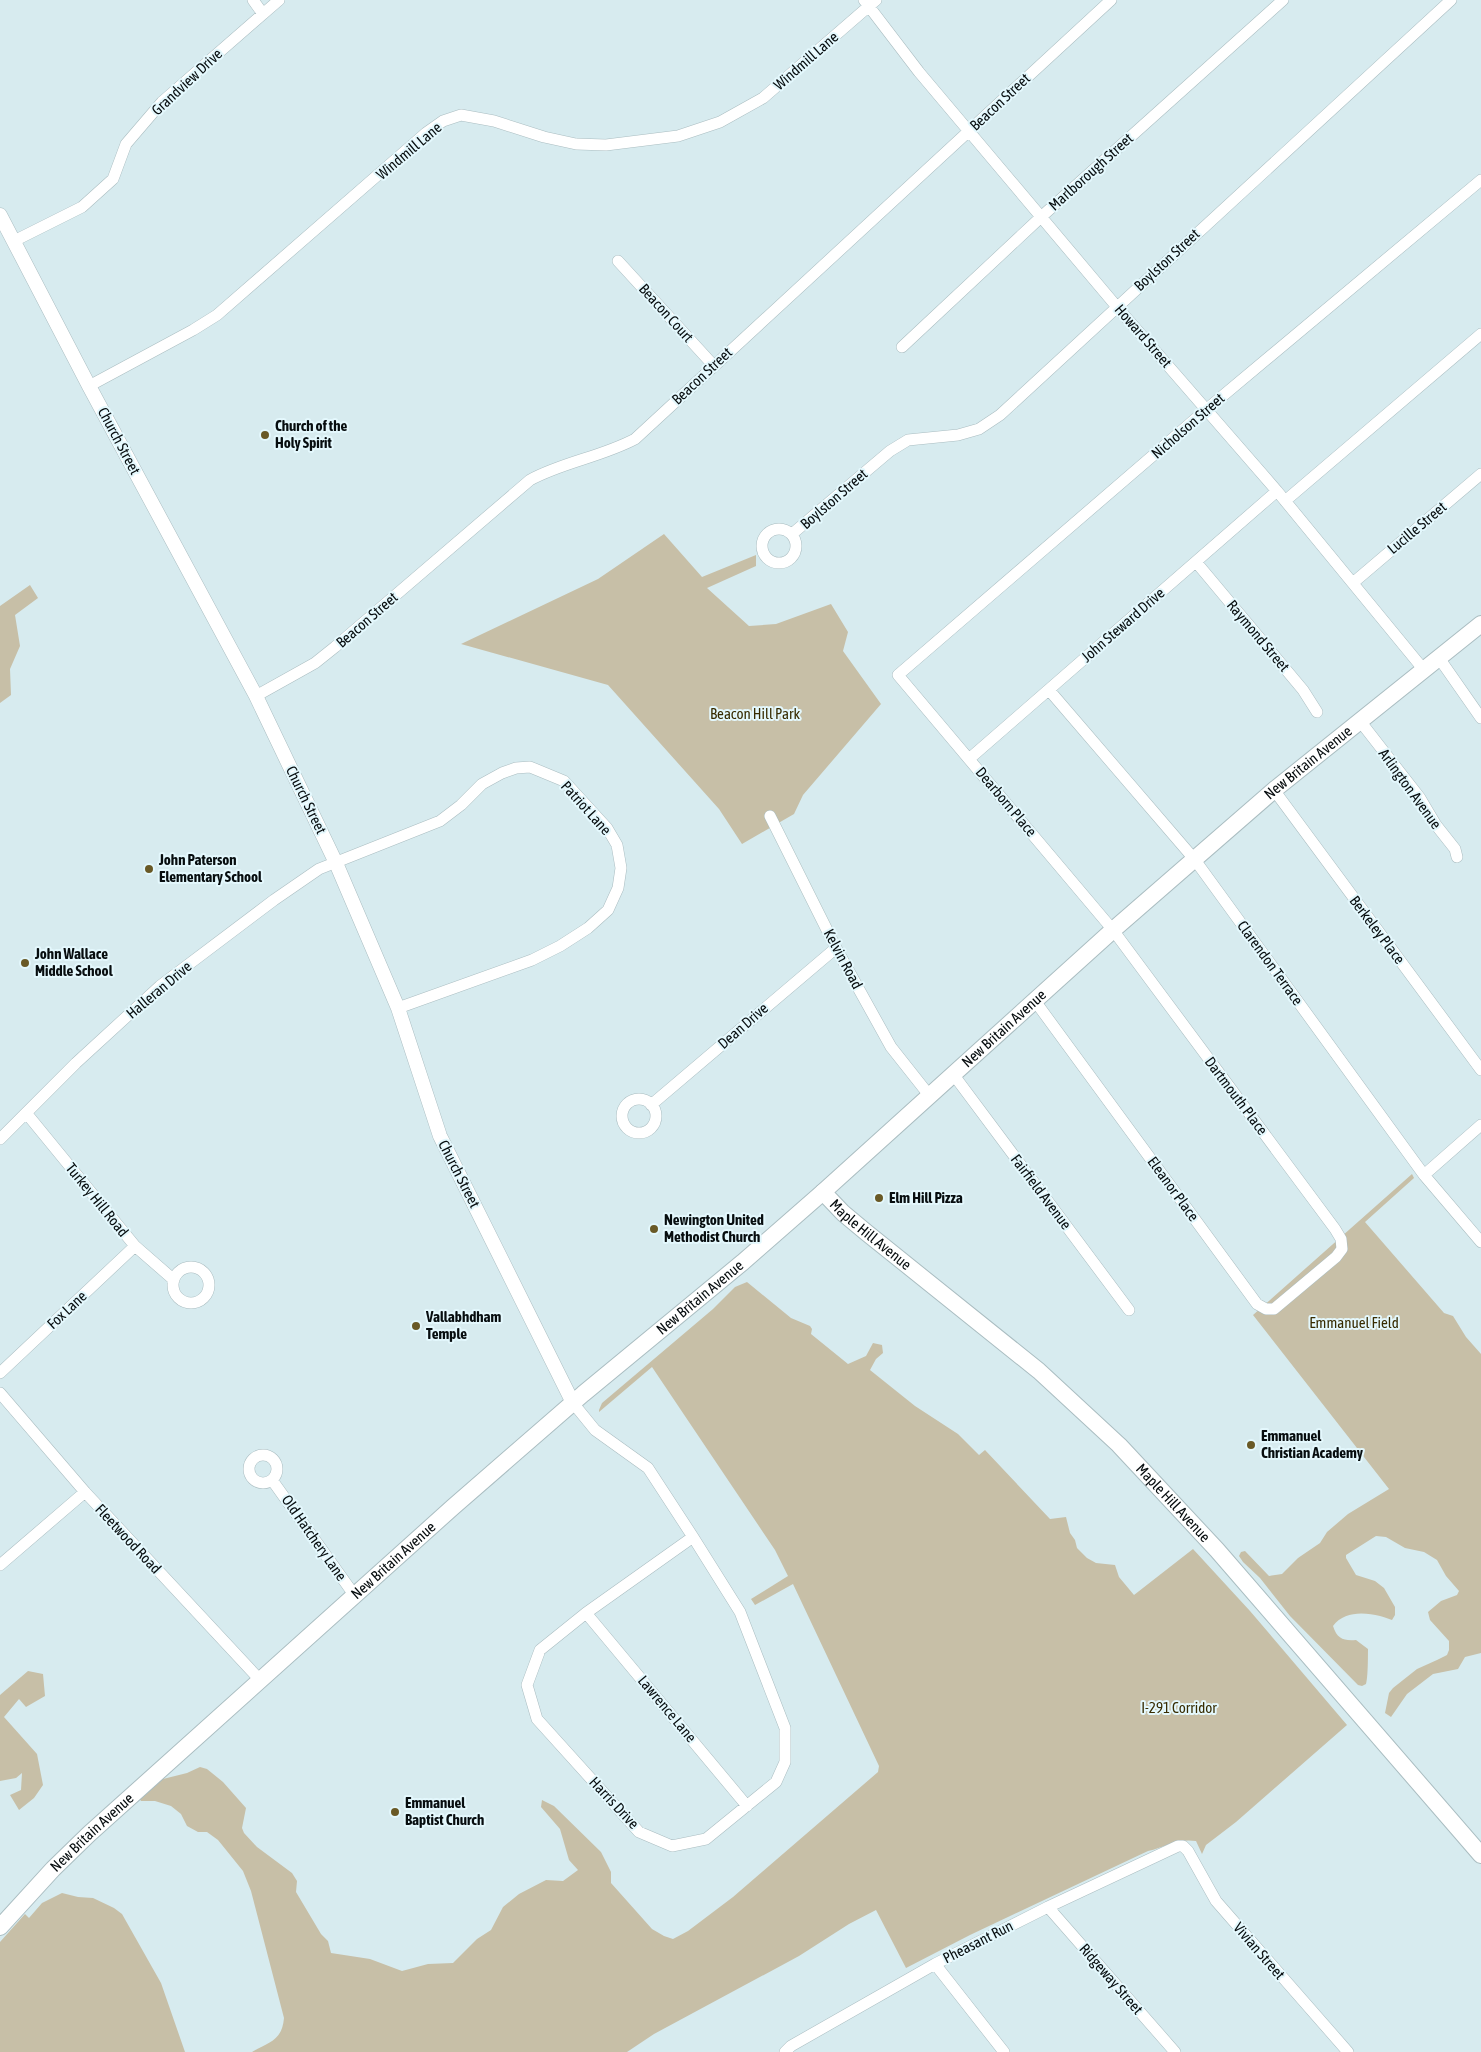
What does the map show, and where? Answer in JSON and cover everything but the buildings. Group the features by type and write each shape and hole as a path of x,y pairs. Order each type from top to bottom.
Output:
{"main road":[{"name":"New Britain Avenue","path":"0,1927 89,1834 446,1513 573,1402 736,1268 1113,930 1274,790 1481,624"},
{"name":"Maple Hill Avenue","path":"823,1192 851,1220 1039,1371 1119,1445 1217,1550 1481,1855"}],"street":[{"path":"253,0 263,14"},
{"name":"Grandview Drive","path":"14,241 82,207 113,179 126,144 162,102 279,0"},
{"name":"Beacon Street","path":"256,696 315,662 335,647 530,480 549,470 614,450 635,439 1111,0"},
{"name":"Marlborough Street","path":"902,347 1041,217 1283,0"},
{"name":"Boylston Street","path":"792,534 890,451 908,440 958,435 979,429 1000,415 1451,0"},
{"name":"Howard Street","path":"870,2 919,72 1117,307 1207,409 1354,582 1424,670"},
{"name":"Windmill Lane","path":"89,386 193,330 216,315 426,133 443,122 461,115 494,121 544,137 576,144 606,145 678,136 720,122 763,98 870,2"},
{"name":"Nicholson Street","path":"898,675 1207,409 1481,180"},
{"name":"Church Street","path":"0,215 89,386 256,696 336,863 398,1008 440,1136 573,1402"},
{"name":"Beacon Court","path":"618,261 714,366"},
{"path":"1285,502 1481,334"},
{"name":"Lucille Street","path":"1354,582 1481,474"},
{"name":"John Steward Drive","path":"969,759 1277,491"},
{"name":"Raymond Street","path":"1196,562 1303,690 1317,712"},
{"path":"1439,658 1481,718"},
{"name":"Dearborn Place","path":"898,675 1113,930"},
{"name":"Clarendon Terrace","path":"1049,690 1195,860 1424,1175 1481,1242"},
{"name":"Arlington Avenue","path":"1360,721 1420,798 1454,848 1457,857"},
{"name":"Patriot Lane","path":"336,863 440,821 462,805 482,784 502,773 530,767 564,780 607,828 617,845 621,868 618,888 608,910 588,928 560,946 532,960 398,1008"},
{"name":"Berkeley Place","path":"1274,790 1481,1070"},
{"name":"Kelvin Road","path":"770,816 836,948 891,1047 929,1094"},
{"name":"Halleran Drive","path":"0,1138 27,1114 76,1063 160,986 274,900 319,869 336,863"},
{"name":"Dartmouth Place","path":"1113,930 1335,1229 1341,1239 1342,1249 1330,1263"},
{"name":"Dean Drive","path":"652,1105 802,975 836,948"},
{"name":"Eleanor Place","path":"1035,1001 1261,1308 1274,1309 1330,1263"},
{"name":"Fairfield Avenue","path":"953,1074 1129,1310"},
{"name":"Turkey Hill Road","path":"27,1114 135,1246 174,1280"},
{"path":"1424,1175 1481,1125"},
{"name":"Fox Lane","path":"0,1373 135,1246"},
{"name":"Fleetwood Road","path":"0,1393 85,1492 261,1681"},
{"name":"Harris Drive","path":"573,1402 595,1430 648,1468 693,1537 740,1612 785,1728 786,1762 776,1782 706,1839 672,1846 639,1832 537,1719 527,1685 540,1650 586,1613 693,1537"},
{"name":"Old Hatchery Lane","path":"272,1480 355,1596"},
{"path":"0,1565 85,1492"},
{"name":"Lawrence Lane","path":"586,1613 747,1806"},
{"name":"Pheasant Run","path":"785,2052 790,2046 935,1964 1048,1906 1178,1846"},
{"name":"Vivian Street","path":"1178,1846 1183,1846 1187,1850 1216,1902 1348,2052"},
{"name":"Ridgeway Street","path":"1048,1906 1175,2052"},
{"path":"935,1964 999,2050"}],"green space":[{"name":"Beacon Hill Park","path":"664,534 702,577 756,555 756,566 707,588 749,626 776,624 831,604 848,632 843,651 881,704 803,795 794,814 742,844 719,809 608,685 461,644 598,579"},
{"path":"30,585 38,598 15,615 20,646 10,669 11,695 0,703 0,606"},
{"name":"Emmanuel Field","path":"1412,1174 1414,1178 1365,1222 1444,1313 1453,1316 1466,1337 1481,1354 1481,1653 1465,1657 1458,1669 1433,1674 1407,1694 1391,1717 1385,1713 1389,1693 1393,1688 1417,1669 1447,1655 1449,1650 1449,1641 1430,1620 1428,1612 1441,1601 1457,1595 1459,1591 1446,1576 1437,1560 1424,1552 1405,1548 1386,1537 1376,1536 1346,1555 1356,1575 1375,1581 1384,1588 1395,1607 1395,1615 1392,1620 1382,1616 1361,1613 1348,1615 1333,1626 1337,1634 1342,1638 1356,1640 1368,1649 1367,1681 1362,1686 1358,1685 1290,1616 1260,1578 1239,1556 1241,1552 1245,1551 1269,1576 1282,1574 1298,1558 1320,1543 1327,1532 1348,1514 1389,1489 1253,1315"},
{"name":"I-291 Corridor","path":"747,1282 791,1318 810,1326 812,1329 811,1334 848,1364 866,1356 873,1343 882,1345 883,1353 876,1359 870,1370 915,1406 958,1434 979,1455 985,1450 1050,1519 1066,1517 1070,1533 1075,1540 1077,1548 1087,1558 1096,1563 1115,1565 1119,1577 1134,1595 1193,1549 1250,1611 1347,1725 1236,1822 1206,1845 1202,1854 1196,1841 1189,1840 1148,1851 970,1935 906,1968 876,1910 849,1924 799,1956 654,2034 627,2052 252,2052 274,2040 281,2032 284,2018 251,1891 243,1871 218,1840 207,1832 198,1832 187,1826 181,1814 171,1806 155,1801 141,1801 139,1798 159,1780 187,1773 200,1767 207,1769 223,1782 246,1808 242,1828 244,1833 257,1847 292,1873 297,1881 296,1892 321,1934 328,1941 331,1953 370,1959 402,1971 428,1964 453,1963 477,1939 491,1930 503,1907 519,1894 546,1880 563,1881 578,1870 569,1860 560,1829 541,1807 542,1800 554,1806 601,1852 611,1872 611,1883 652,1929 673,1939 688,1931 733,1897 878,1772 879,1766 793,1584 755,1605 751,1599 788,1576 775,1550 652,1367 599,1412 602,1403 713,1309 735,1287"},
{"path":"28,1671 43,1674 45,1696 26,1707 19,1699 4,1717 37,1754 43,1785 34,1798 19,1810 10,1795 21,1790 22,1773 16,1778 0,1781 0,1695"},
{"path":"62,1893 93,1898 122,1914 161,1983 185,2052 0,2052 0,1942 25,1914 29,1918 42,1903"}],"place":[{"name":"Church of the Holy Spirit","path":"265,435"},
{"name":"John Paterson Elementary School","path":"149,869"},
{"name":"John Wallace Middle School","path":"25,963"},
{"name":"Elm Hill Pizza","path":"879,1198"},
{"name":"Newington United Methodist Church","path":"654,1229"},
{"name":"Vallabhdham Temple","path":"416,1326"},
{"name":"Emmanuel Christian Academy","path":"1251,1445"},
{"name":"Emmanuel Baptist Church","path":"395,1812"}]}
